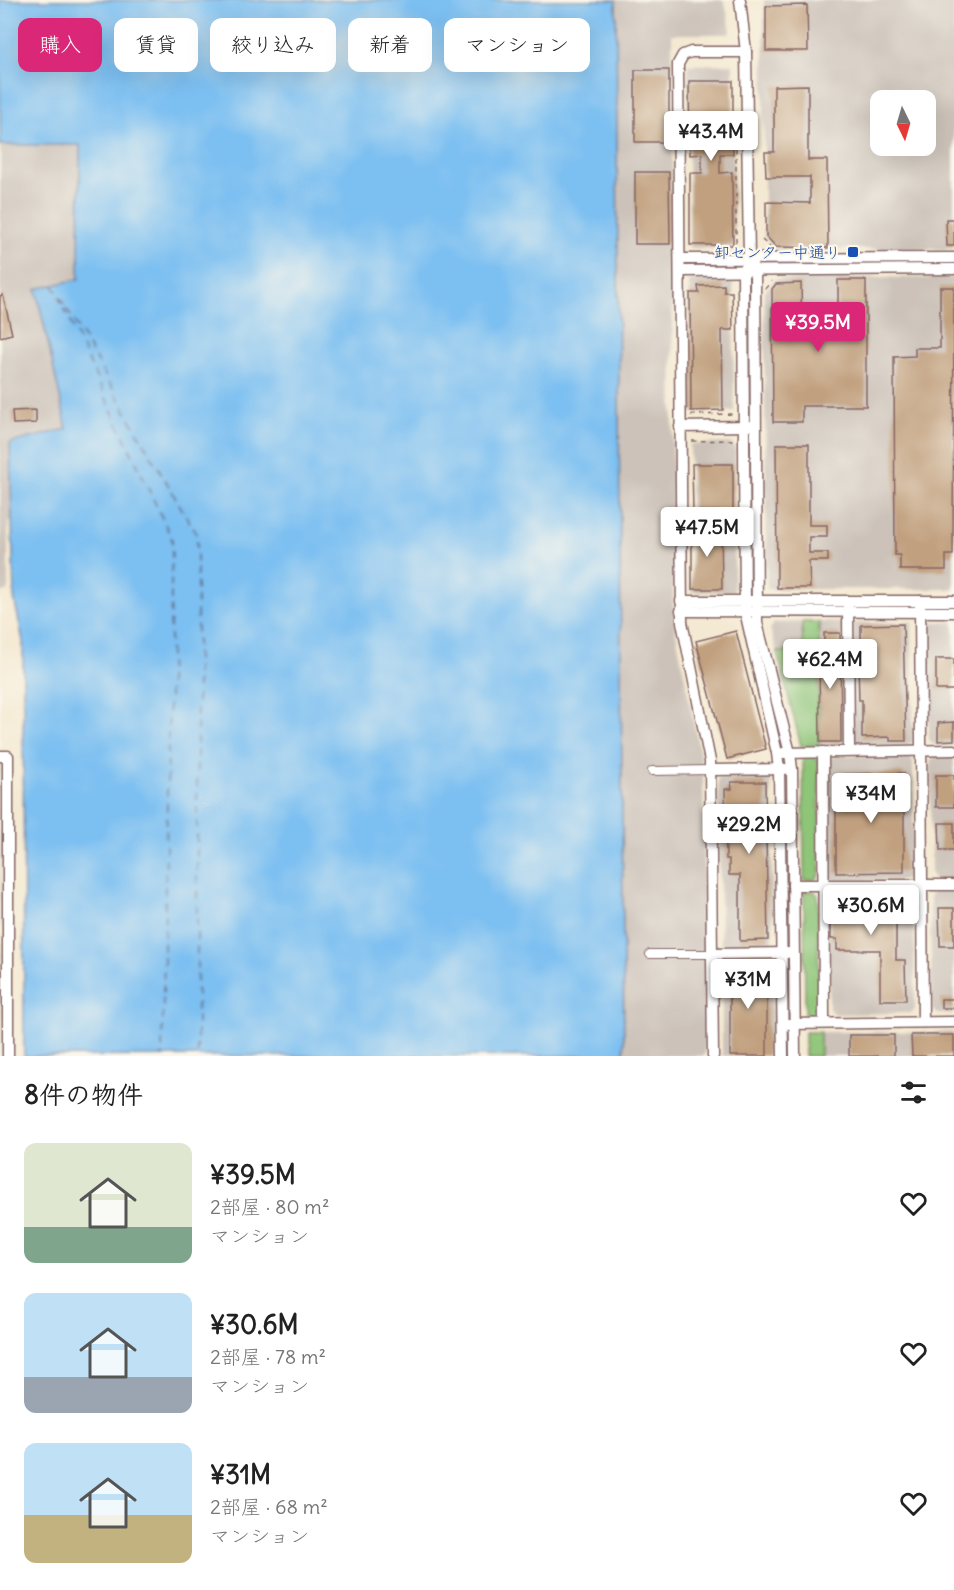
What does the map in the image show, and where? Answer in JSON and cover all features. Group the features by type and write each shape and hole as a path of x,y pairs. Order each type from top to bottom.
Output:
{"street":[{"path":"740,0 746,52 749,259 744,426 745,606 779,770 782,953 788,1024 795,1056"},
{"path":"713,1056 711,770 681,622 678,64 682,55 691,52 746,52"},
{"path":"680,265 749,259 954,258"},
{"path":"680,265 749,271 954,269"},
{"path":"749,271 755,426 758,631 790,753 792,769 794,953 783,1056"},
{"path":"680,427 755,426"},
{"path":"681,606 920,606 954,601"},
{"path":"920,606 954,612"},
{"path":"920,606 923,1022"},
{"path":"848,607 849,751"},
{"path":"777,753 954,750"},
{"path":"823,752 824,1023"},
{"path":"0,756 8,756 4,935 8,1056"},
{"path":"652,771 792,769"},
{"path":"793,885 954,885"},
{"path":"650,954 794,953"},
{"path":"788,1024 954,1022"}],"path":[{"path":"735,251 736,110"},
{"path":"762,292 774,277"},
{"path":"691,415 734,414 736,409"},
{"path":"692,441 734,440 737,445"}],"shaded area":[{"path":"616,0 724,0 731,30 729,34 672,34 673,602 675,628 703,771 705,1056 624,1056"},
{"path":"764,0 954,0 954,249 775,249 764,237"},
{"path":"733,64 734,248 689,248 688,65"},
{"path":"80,144 79,279 36,290 67,429 10,443 12,521 8,521 8,592 0,592 0,145"},
{"path":"809,277 954,278 954,589 767,589 764,292 776,279 808,279"},
{"path":"733,279 734,411 689,412 689,280"},
{"path":"731,443 735,448 734,592 691,592 690,444"},
{"path":"802,622 803,652 777,652 770,628 774,623"},
{"path":"819,622 843,623 844,740 840,745 819,745"},
{"path":"912,622 913,741 907,746 859,746 854,740 853,623"},
{"path":"929,622 954,622 954,745 935,746 929,739"},
{"path":"936,755 954,755 954,879 935,880 931,874 930,761"},
{"path":"833,756 908,756 913,761 914,874 908,880 833,880 828,875 828,761"},
{"path":"0,764 2,764 1,927 0,927"},
{"path":"771,777 773,943 721,944 718,778"},
{"path":"954,889 954,1014 937,1014 932,1009 930,895 936,890"},
{"path":"833,890 909,891 914,895 915,1009 911,1013 834,1014 829,1009 829,896"},
{"path":"0,943 2,943 1,1056 0,1056"},
{"path":"722,961 772,961 773,1056 722,1056"},
{"path":"820,1032 954,1032 954,1056 820,1056"}],"green space":[{"path":"802,622 819,622 819,745 801,746 777,652 803,651"},
{"path":"803,756 812,756 819,761 820,874 815,880 804,880"},
{"path":"804,891 814,891 818,896 819,1009 813,1014 805,1014"},
{"path":"805,1032 820,1032 820,1056 805,1056"}],"water":[{"path":"0,0 616,0 624,1056 24,1056 23,641 14,598 10,443 67,429 36,289 79,279 80,145 0,145"}],"building":[{"path":"807,5 808,51 766,51 766,6"},
{"path":"635,70 669,70 669,142 635,142"},
{"path":"689,81 733,81 733,154 720,154 720,173 732,172 733,245 690,245 690,173 702,173 702,154 690,155"},
{"path":"808,85 808,160 827,160 828,248 776,247 766,236 766,202 810,203 810,177 766,177 765,152 774,152 774,86"},
{"path":"635,172 669,172 670,244 635,244"},
{"path":"946,219 954,219 954,246 947,246"},
{"path":"838,280 866,280 866,406 802,406 802,422 773,422 772,289 776,284 801,283 802,330 838,330"},
{"path":"724,285 724,292 732,292 733,330 722,330 723,410 691,411 690,293 699,293 698,286"},
{"path":"940,287 954,287 953,555 946,555 946,570 900,570 900,555 895,555 894,357 915,356 915,348 940,348"},
{"path":"3,295 12,334 0,337 0,296"},
{"path":"36,410 36,423 13,424 12,411"},
{"path":"776,444 809,444 809,525 827,525 827,537 809,537 809,553 828,553 828,561 809,561 810,588 777,588"},
{"path":"692,464 733,464 733,511 693,511"},
{"path":"721,526 722,589 692,589 692,527"},
{"path":"903,624 906,741 890,741 890,737 862,738 862,700 859,700 858,662 856,662 856,645 861,645 861,625"},
{"path":"736,631 766,749 727,759 696,641"},
{"path":"824,633 840,633 841,742 820,742 819,655 824,655"},
{"path":"936,659 954,659 954,690 936,690"},
{"path":"954,722 954,740 938,741 938,723"},
{"path":"904,773 904,872 836,873 836,808 845,808 844,774"},
{"path":"936,775 954,775 954,807 936,807"},
{"path":"731,782 765,782 768,940 740,941 740,875 729,875 729,859 726,859 725,789 732,789"},
{"path":"939,823 954,823 954,850 940,850"},
{"path":"896,895 896,960 905,960 906,1000 880,1000 880,950 837,950 837,939 831,939 831,896"},
{"path":"939,908 954,908 954,946 940,946"},
{"path":"730,965 767,965 767,1056 730,1056"},
{"path":"941,999 954,999 954,1008 941,1008"},
{"path":"849,1035 894,1035 894,1056 849,1056"},
{"path":"911,1035 954,1035 954,1056 912,1056"}],"ferry route":[{"path":"53,285 197,535 197,1056"},
{"path":"58,296 172,539 162,1056"}],"place":[{"name":"卸センター中通り","path":"853,252"}]}
